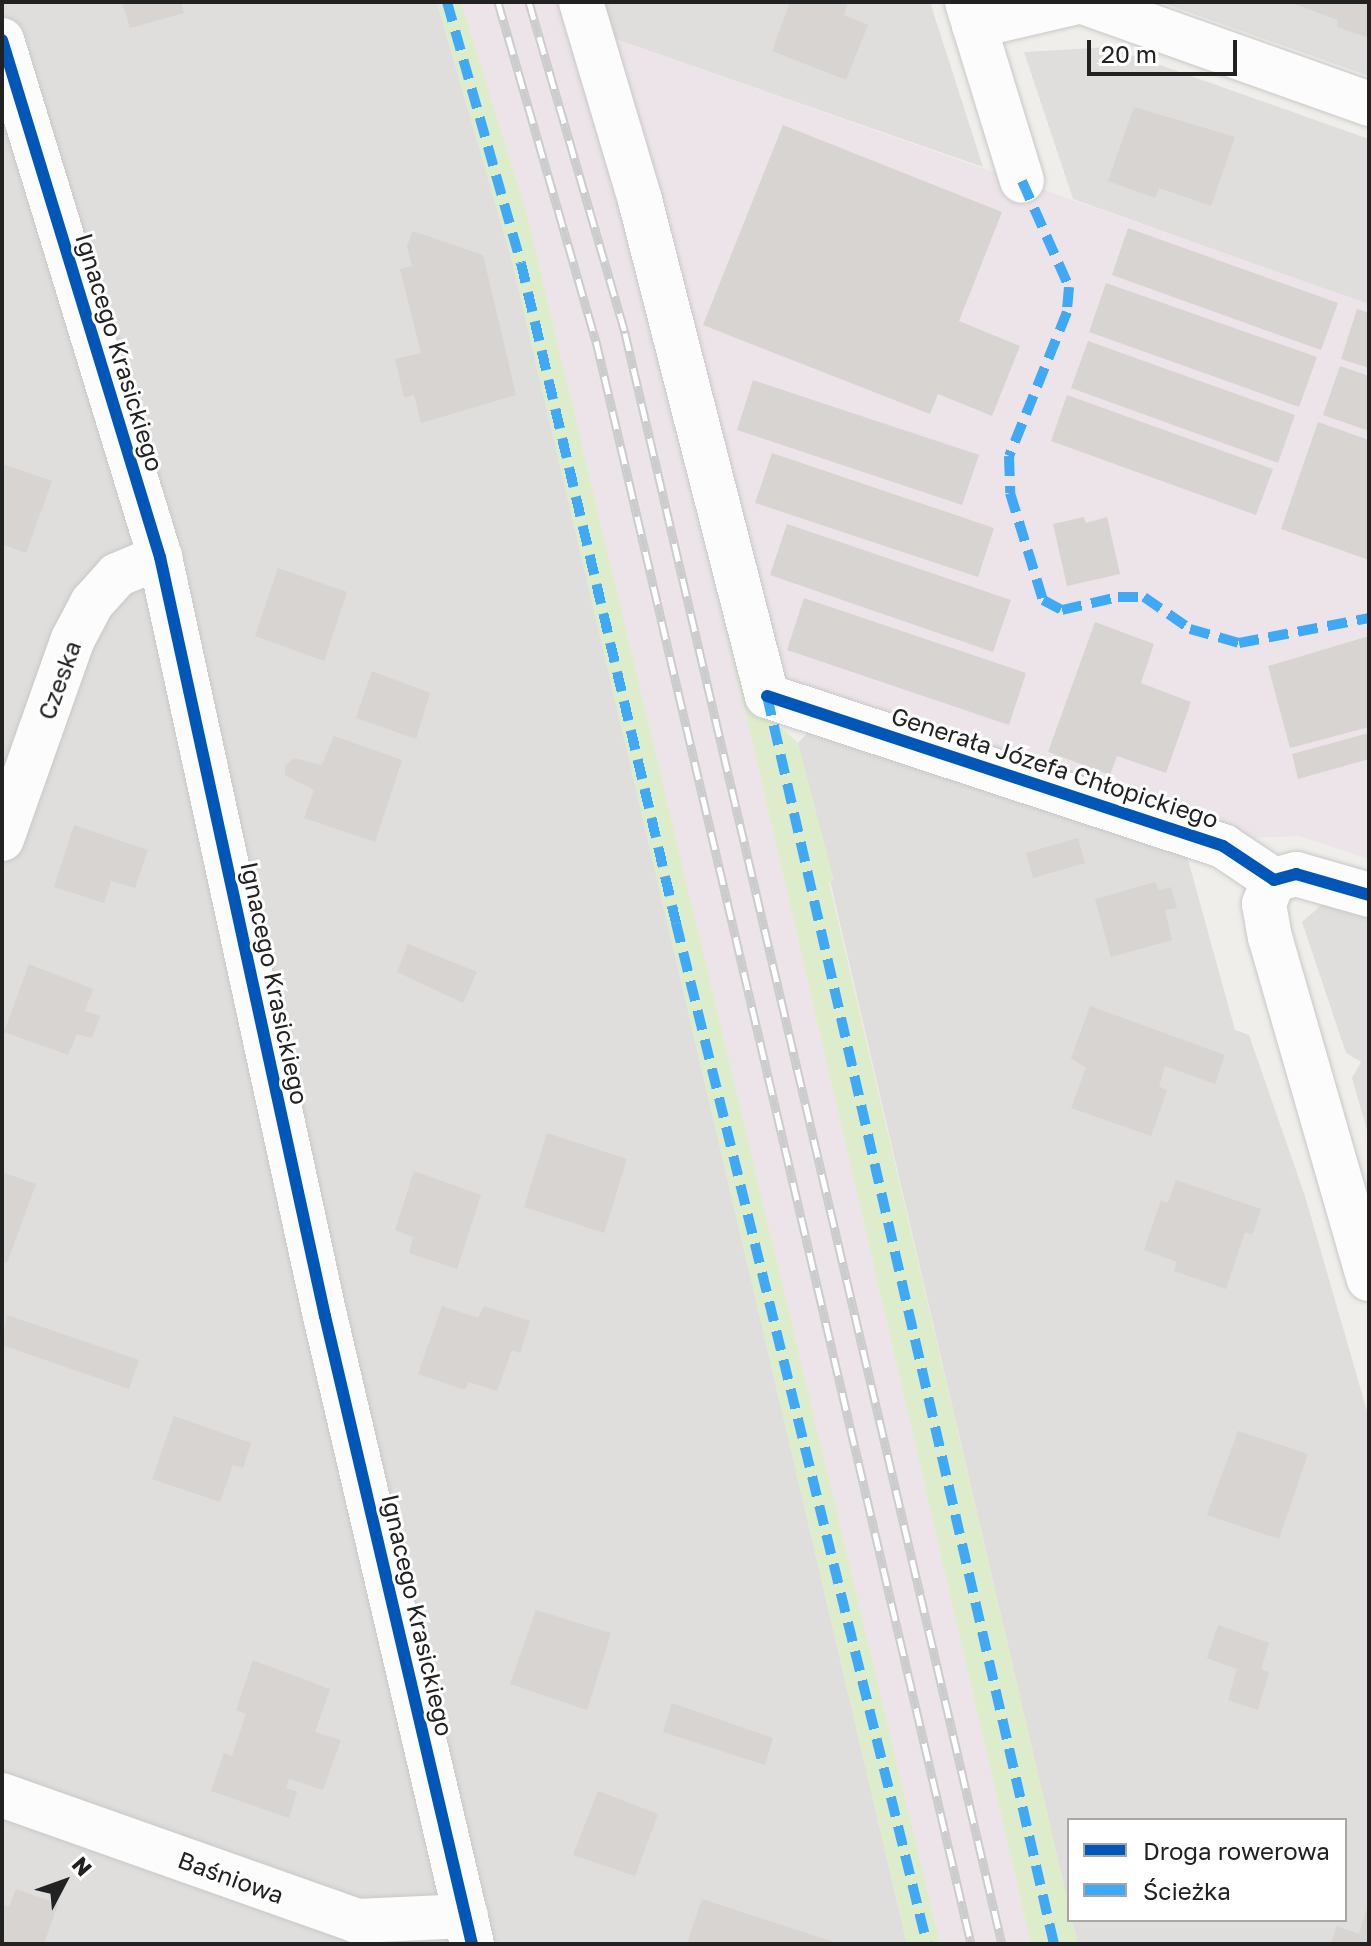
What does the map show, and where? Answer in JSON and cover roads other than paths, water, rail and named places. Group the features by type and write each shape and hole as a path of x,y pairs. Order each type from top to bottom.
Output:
{"street":[{"name":"Generała Józefa Chłopickiego","path":"581,2 640,200 767,696 1223,846 1274,880"},
{"path":"1022,181 970,14 1080,2 1369,104"},
{"name":"Ignacego Krasickiego","path":"2,40 160,557 325,1316 469,1930"},
{"name":"Czeska","path":"2,839 73,639 92,603 117,575 160,557"},
{"path":"1369,895 1296,874 1274,880 1264,904 1270,937 1369,1279"},
{"name":"Baśniowa","path":"2,1795 357,1921 469,1930"}],"railway":[{"path":"498,2 596,341 971,1944"},
{"path":"529,2 625,333 1002,1944"}]}
